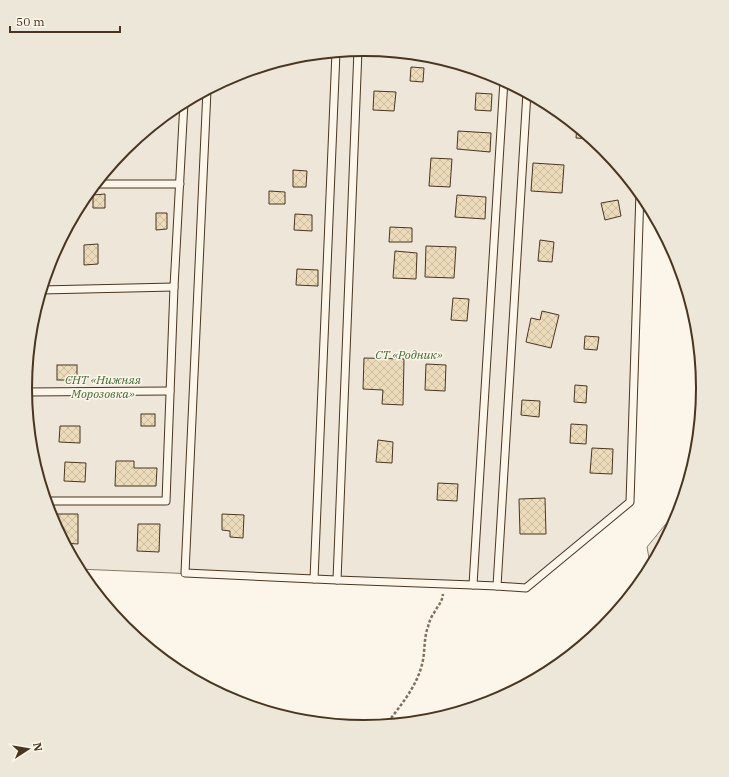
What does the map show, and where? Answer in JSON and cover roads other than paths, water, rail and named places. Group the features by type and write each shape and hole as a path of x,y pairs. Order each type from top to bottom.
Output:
{"lane":[{"path":"337,580 358,56"},
{"path":"314,579 336,58"},
{"path":"473,586 504,86"},
{"path":"206,97 185,574 526,588 630,502 640,202"},
{"path":"497,586 527,98"},
{"path":"52,501 166,501 174,287 184,110"},
{"path":"103,184 180,184"},
{"path":"47,290 174,287"},
{"path":"32,392 170,391"}],"park label":[{"name":"СТ «Родник»","path":"409,354"},
{"name":"СНТ «Нижняя Морозовка»","path":"103,386"}]}
